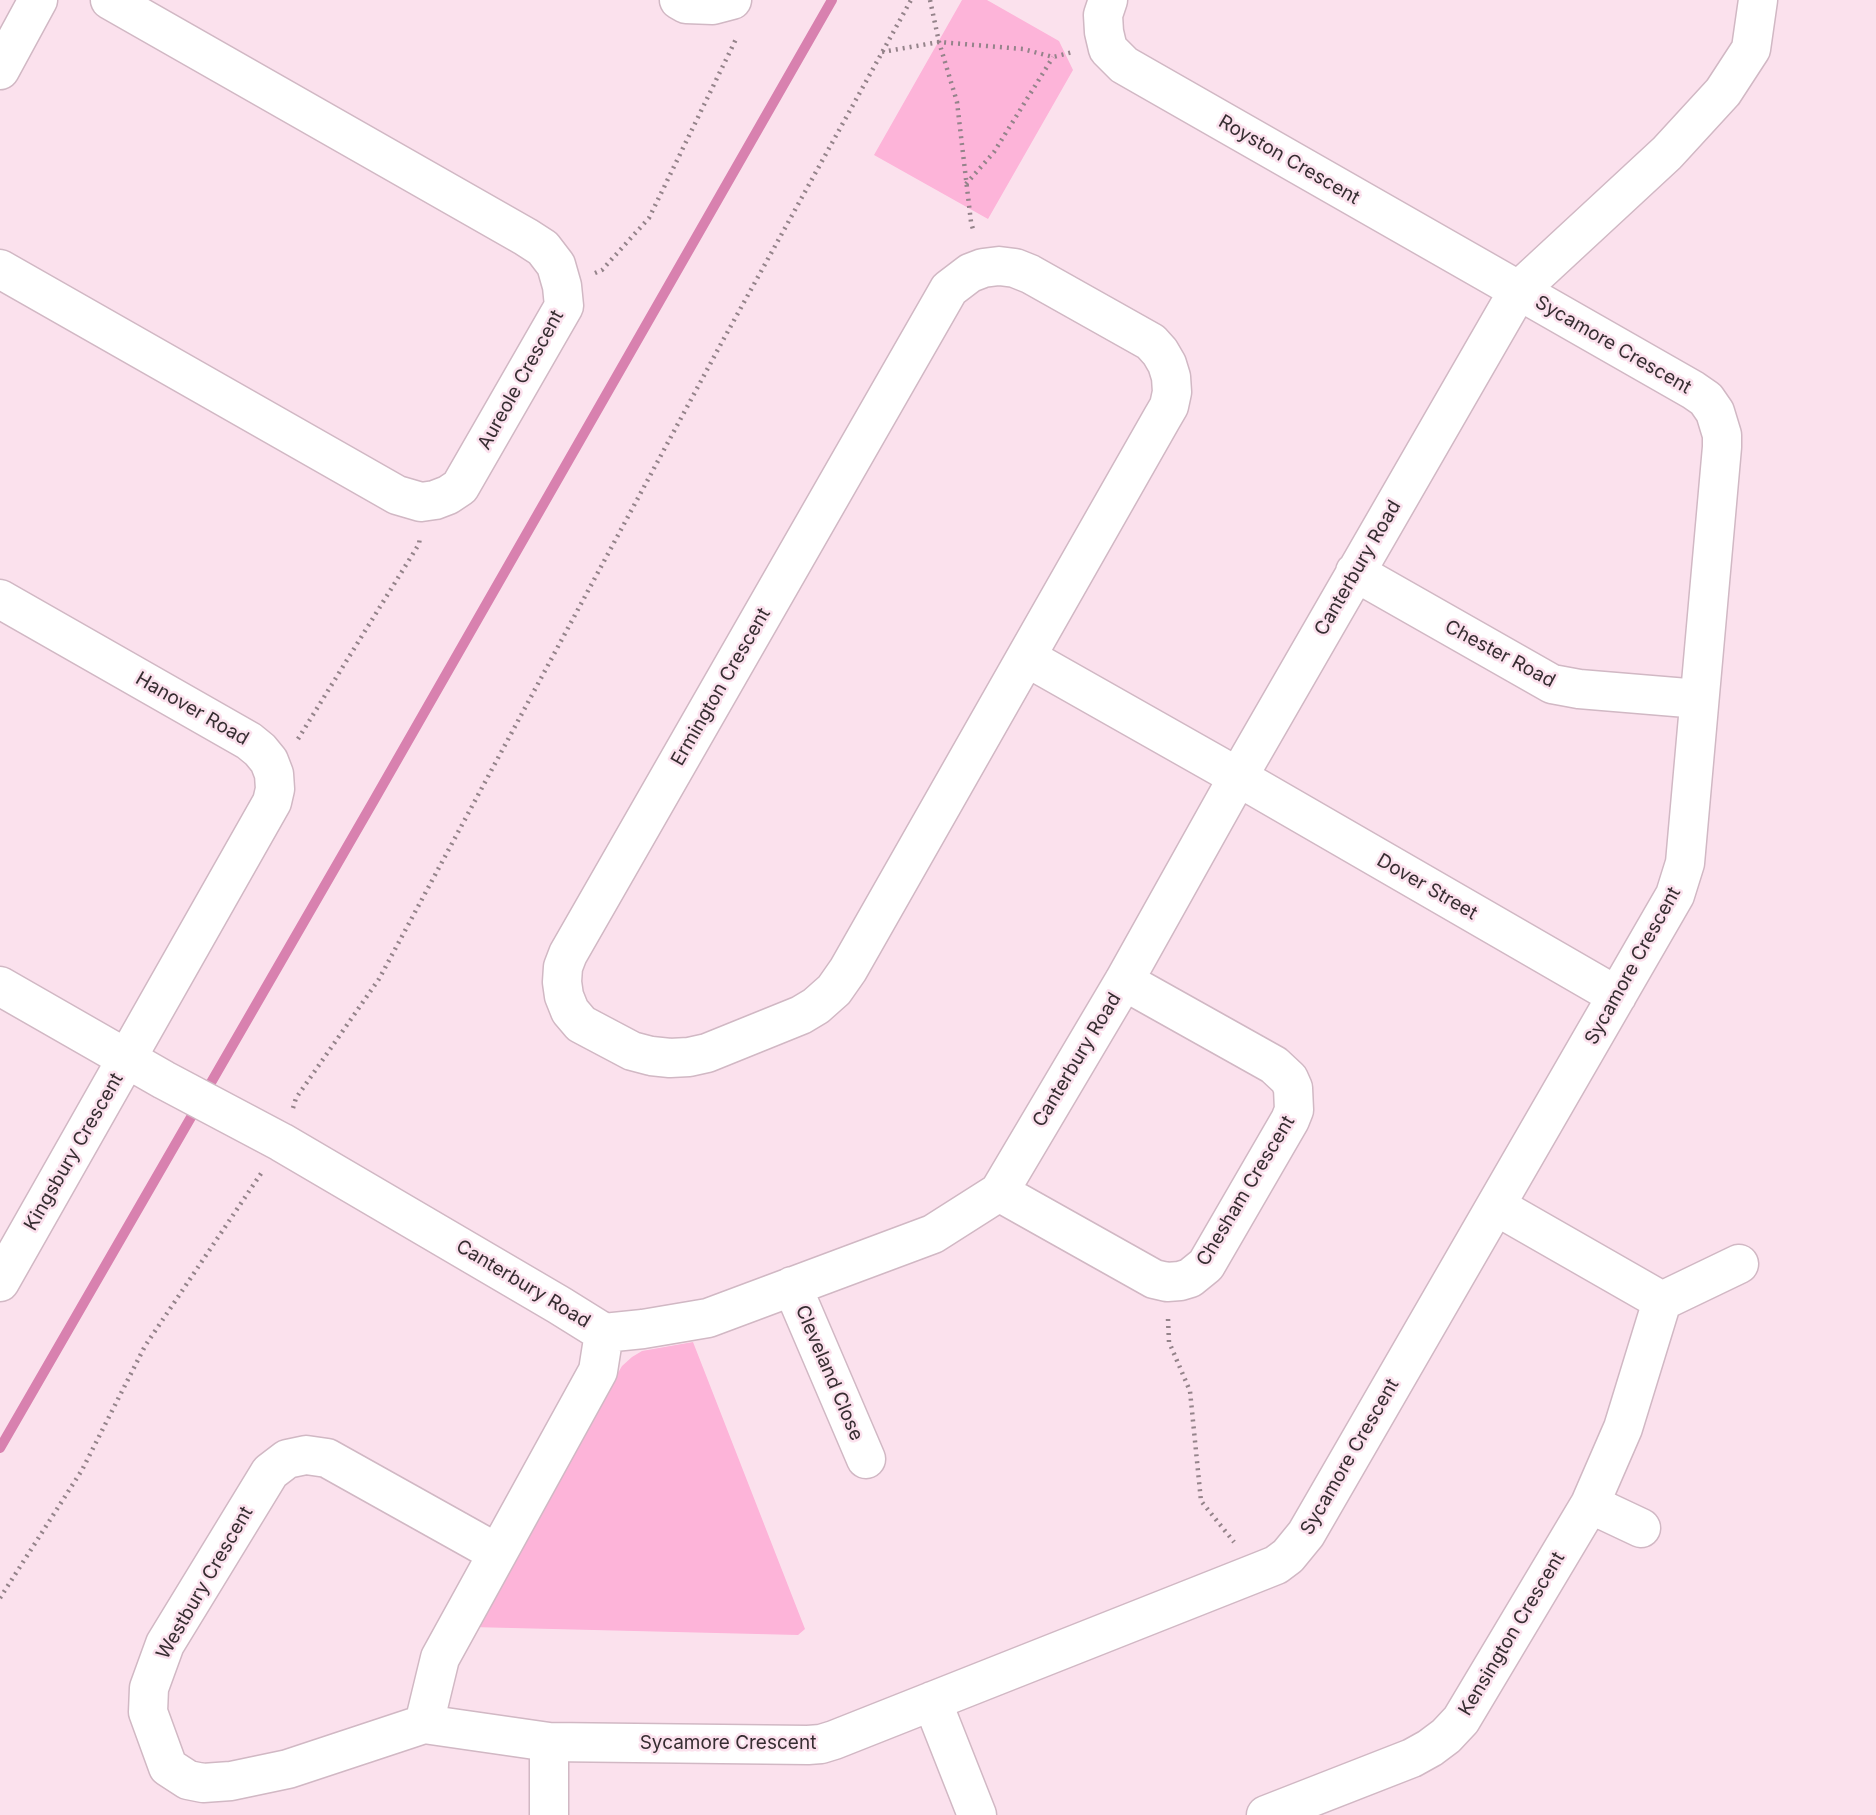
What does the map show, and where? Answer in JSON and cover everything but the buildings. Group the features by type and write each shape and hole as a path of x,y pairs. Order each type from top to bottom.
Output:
{"street":[{"path":"0,70 38,0"},
{"name":"Aureole Crescent","path":"110,0 526,237 544,248 556,265 564,306 460,487 448,495 421,502"},
{"path":"679,0 686,4 713,5 736,15"},
{"path":"1108,0 1103,15 1108,48"},
{"name":"Canterbury Road","path":"0,986 164,1080 281,1142 604,1333 708,1318 933,1234 999,1192 1124,981 1355,572 1518,291 1667,153 1723,92 1751,48 1758,0"},
{"name":"Royston Crescent","path":"1108,48 1124,65 1518,291"},
{"name":"Ermington Crescent","path":"999,266 1030,274 1151,342 1167,364 1171,377 1170,399 1162,418 1026,657 848,970 834,990 817,1006 707,1053 670,1058 632,1051 581,1024 570,1011 562,982 563,967 568,954 949,289 970,273 999,266"},
{"path":"0,269 397,495 421,502"},
{"name":"Sycamore Crescent","path":"424,1724 549,1742 808,1745 834,1741 1276,1565 1288,1556 1306,1534 1667,910 1685,863 1722,435 1715,412 1706,399 1518,291"},
{"name":"Chester Road","path":"1355,572 1552,684 1579,689 1699,699"},
{"name":"Hanover Road","path":"0,599 249,741 269,761"},
{"path":"1026,657 1238,777"},
{"path":"127,1059 272,802 274,774 269,761"},
{"name":"Dover Street","path":"1238,777 1617,996"},
{"name":"Chesham Crescent","path":"999,1192 1154,1279 1181,1281 1190,1278 1206,1265 1290,1120 1294,1110 1293,1088 1289,1079 1274,1065 1124,981"},
{"name":"Kingsbury Crescent","path":"0,1282 127,1059"},
{"path":"1496,1206 1662,1301 1740,1264"},
{"name":"Cleveland Close","path":"792,1286 866,1459"},
{"name":"Kensington Crescent","path":"1266,1815 1412,1758 1430,1748 1461,1720 1590,1504 1623,1428 1662,1301"},
{"path":"424,1724 439,1658 598,1371 604,1333"},
{"name":"Westbury Crescent","path":"424,1724 288,1769 231,1781 202,1783 188,1780 168,1767 148,1712 149,1688 165,1644 270,1472 287,1459 306,1455 327,1458 497,1553"},
{"path":"1590,1504 1641,1528"},
{"path":"932,1701 977,1815"},
{"path":"548,1815 549,1742"}],"path":[{"path":"0,1598 82,1470 145,1346 269,1163 281,1142 296,1098 379,979 722,342 911,0"},
{"path":"930,0 957,102 971,222 982,268"},
{"path":"562,286 602,270 649,218 736,15"},
{"path":"882,51 939,42 1023,49 1053,57 1108,48"},
{"path":"966,184 994,152 1053,57"},
{"path":"269,761 292,748 419,544 421,502"},
{"path":"1154,1279 1167,1314 1169,1342 1190,1391 1201,1501 1261,1571"}],"shaded area":[{"path":"962,0 987,0 1059,41 1073,70 988,219 874,155"},
{"path":"693,1342 805,1629 798,1635 471,1627 622,1366 642,1351"}],"waterway":[{"path":"0,1448 832,0"}]}
